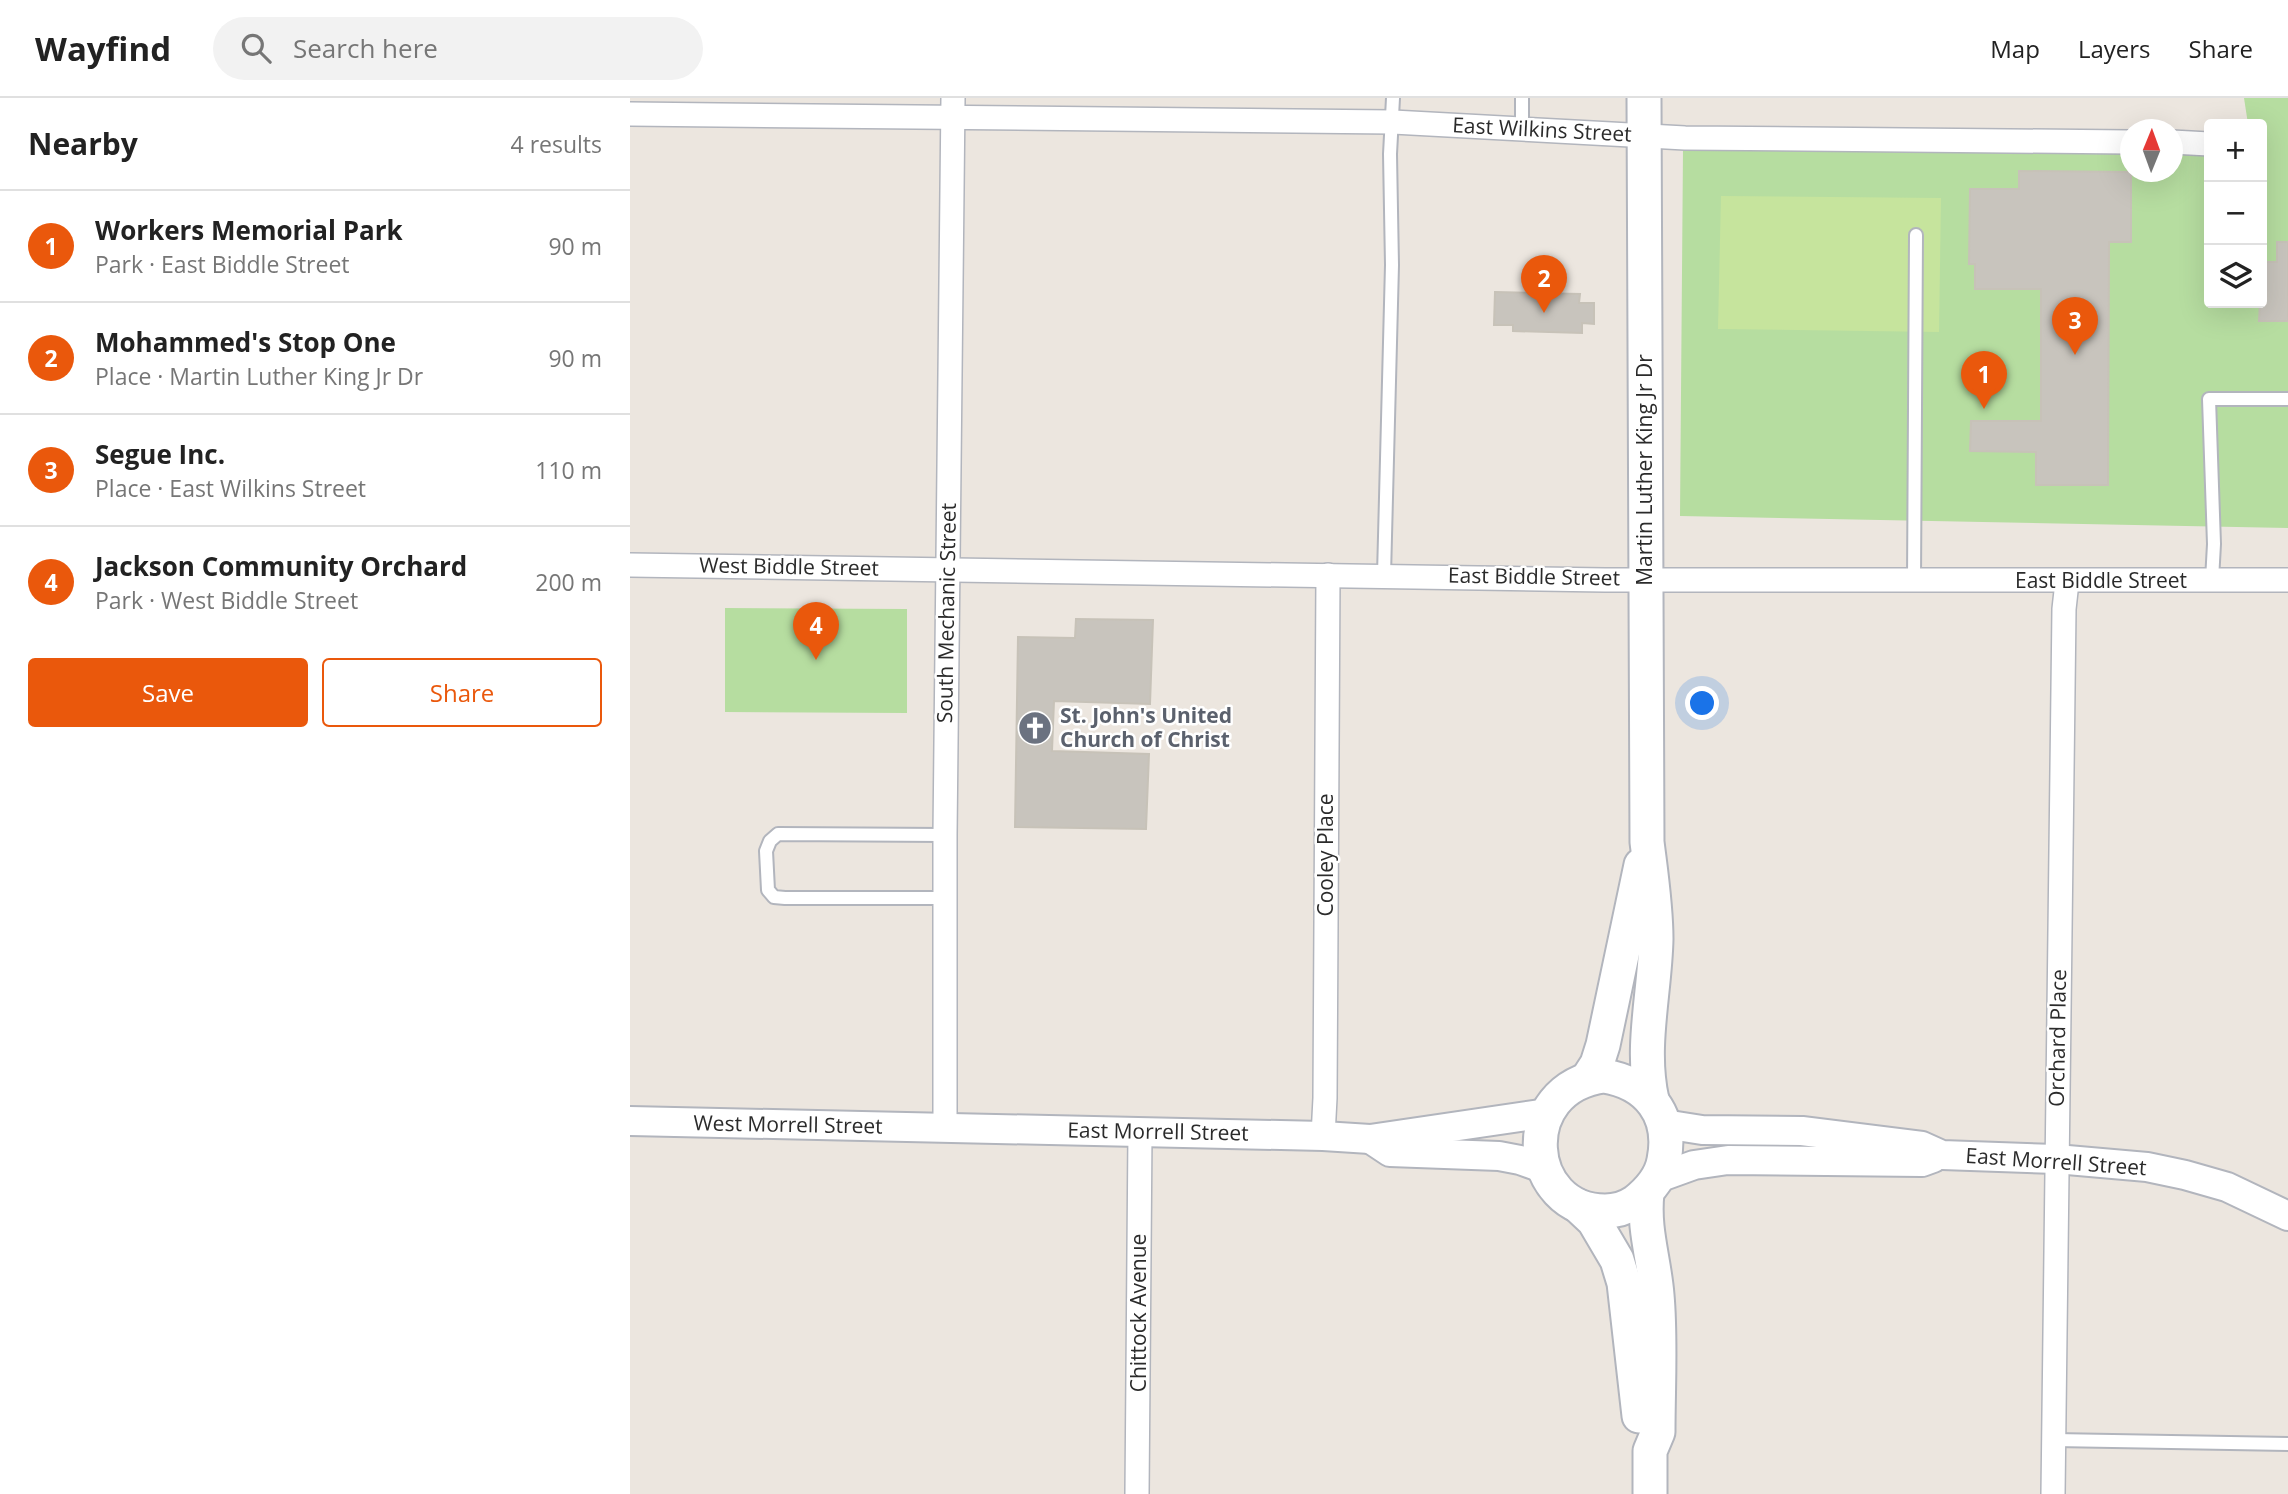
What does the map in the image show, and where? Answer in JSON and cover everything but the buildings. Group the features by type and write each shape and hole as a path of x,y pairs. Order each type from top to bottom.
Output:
{"main road":[{"name":"Martin Luther King Jr Dr","path":"1644,98 1647,842 1656,938 1647,1075 1658,1112"},
{"name":"Martin Luther King Jr Dr","path":"1588,1078 1603,1045 1647,842"},
{"path":"1650,1451 1640,1430 1624,1283 1617,1260 1594,1221 1558,1191 1545,1169 1540,1143 1547,1114 1562,1093 1588,1078 1604,1076 1620,1079 1639,1088 1658,1112 1666,1145 1664,1163 1653,1185 1646,1228 1654,1262 1658,1312 1658,1432 1650,1451 1650,1494"},
{"path":"1578,1206 1594,1211 1615,1211 1630,1205 1653,1185"}],"street":[{"name":"East Wilkins Street","path":"630,114 953,108 1393,122 1685,138 2120,142"},
{"name":"South Mechanic Street","path":"945,1128 947,569 953,108"},
{"path":"2183,143 2204,144"},
{"name":"West Biddle Street","path":"630,565 947,569"},
{"name":"East Biddle Street","path":"947,569 1645,579 2067,582 2288,580"},
{"name":"Cooley Place","path":"1322,1136 1325,1098 1328,575"},
{"name":"Orchard Place","path":"2053,1494 2064,636 2067,582"},
{"name":"East Morrell Street","path":"1658,1112 1702,1130 1802,1131 1922,1146 1942,1155 2056,1159 2147,1167 2227,1187 2288,1216"},
{"name":"East Morrell Street","path":"945,1128 1370,1139 1547,1114"},
{"name":"West Morrell Street","path":"630,1121 945,1128"},
{"name":"Chittock Avenue","path":"1137,1494 1140,1132"},
{"name":"East Morrell Street","path":"1370,1139 1390,1152 1499,1156 1545,1169"},
{"name":"East Morrell Street","path":"1653,1185 1694,1165 1728,1160 1922,1163 1942,1155"}],"lane":[{"path":"1384,575 1392,279 1390,154 1394,98"},
{"path":"1522,98 1522,129"},
{"path":"1914,581 1916,235"},
{"path":"2212,580 2214,544 2208,399 2288,399"},
{"path":"945,835 778,834 770,841 766,851 768,890 774,897 945,898"},
{"path":"2054,1440 2288,1444"}],"green space":[{"path":"2244,98 2288,98 2288,528 1680,516 1683,149 2120,150 2120,182 2183,182 2183,150 2204,150 2204,308 2267,308 2267,119 2247,119"},
{"path":"1721,196 1941,198 1939,332 1718,329"},
{"path":"725,608 907,609 907,713 725,712"}],"place":[{"name":"Mohammed's Stop One","path":"1544,313"},
{"name":"Segue Inc.","path":"2075,355"},
{"name":"Workers Memorial Park","path":"1984,409"},
{"name":"Jackson Community Orchard","path":"816,660"},
{"name":"St. John's United Church of Christ","path":"1035,728"}]}
